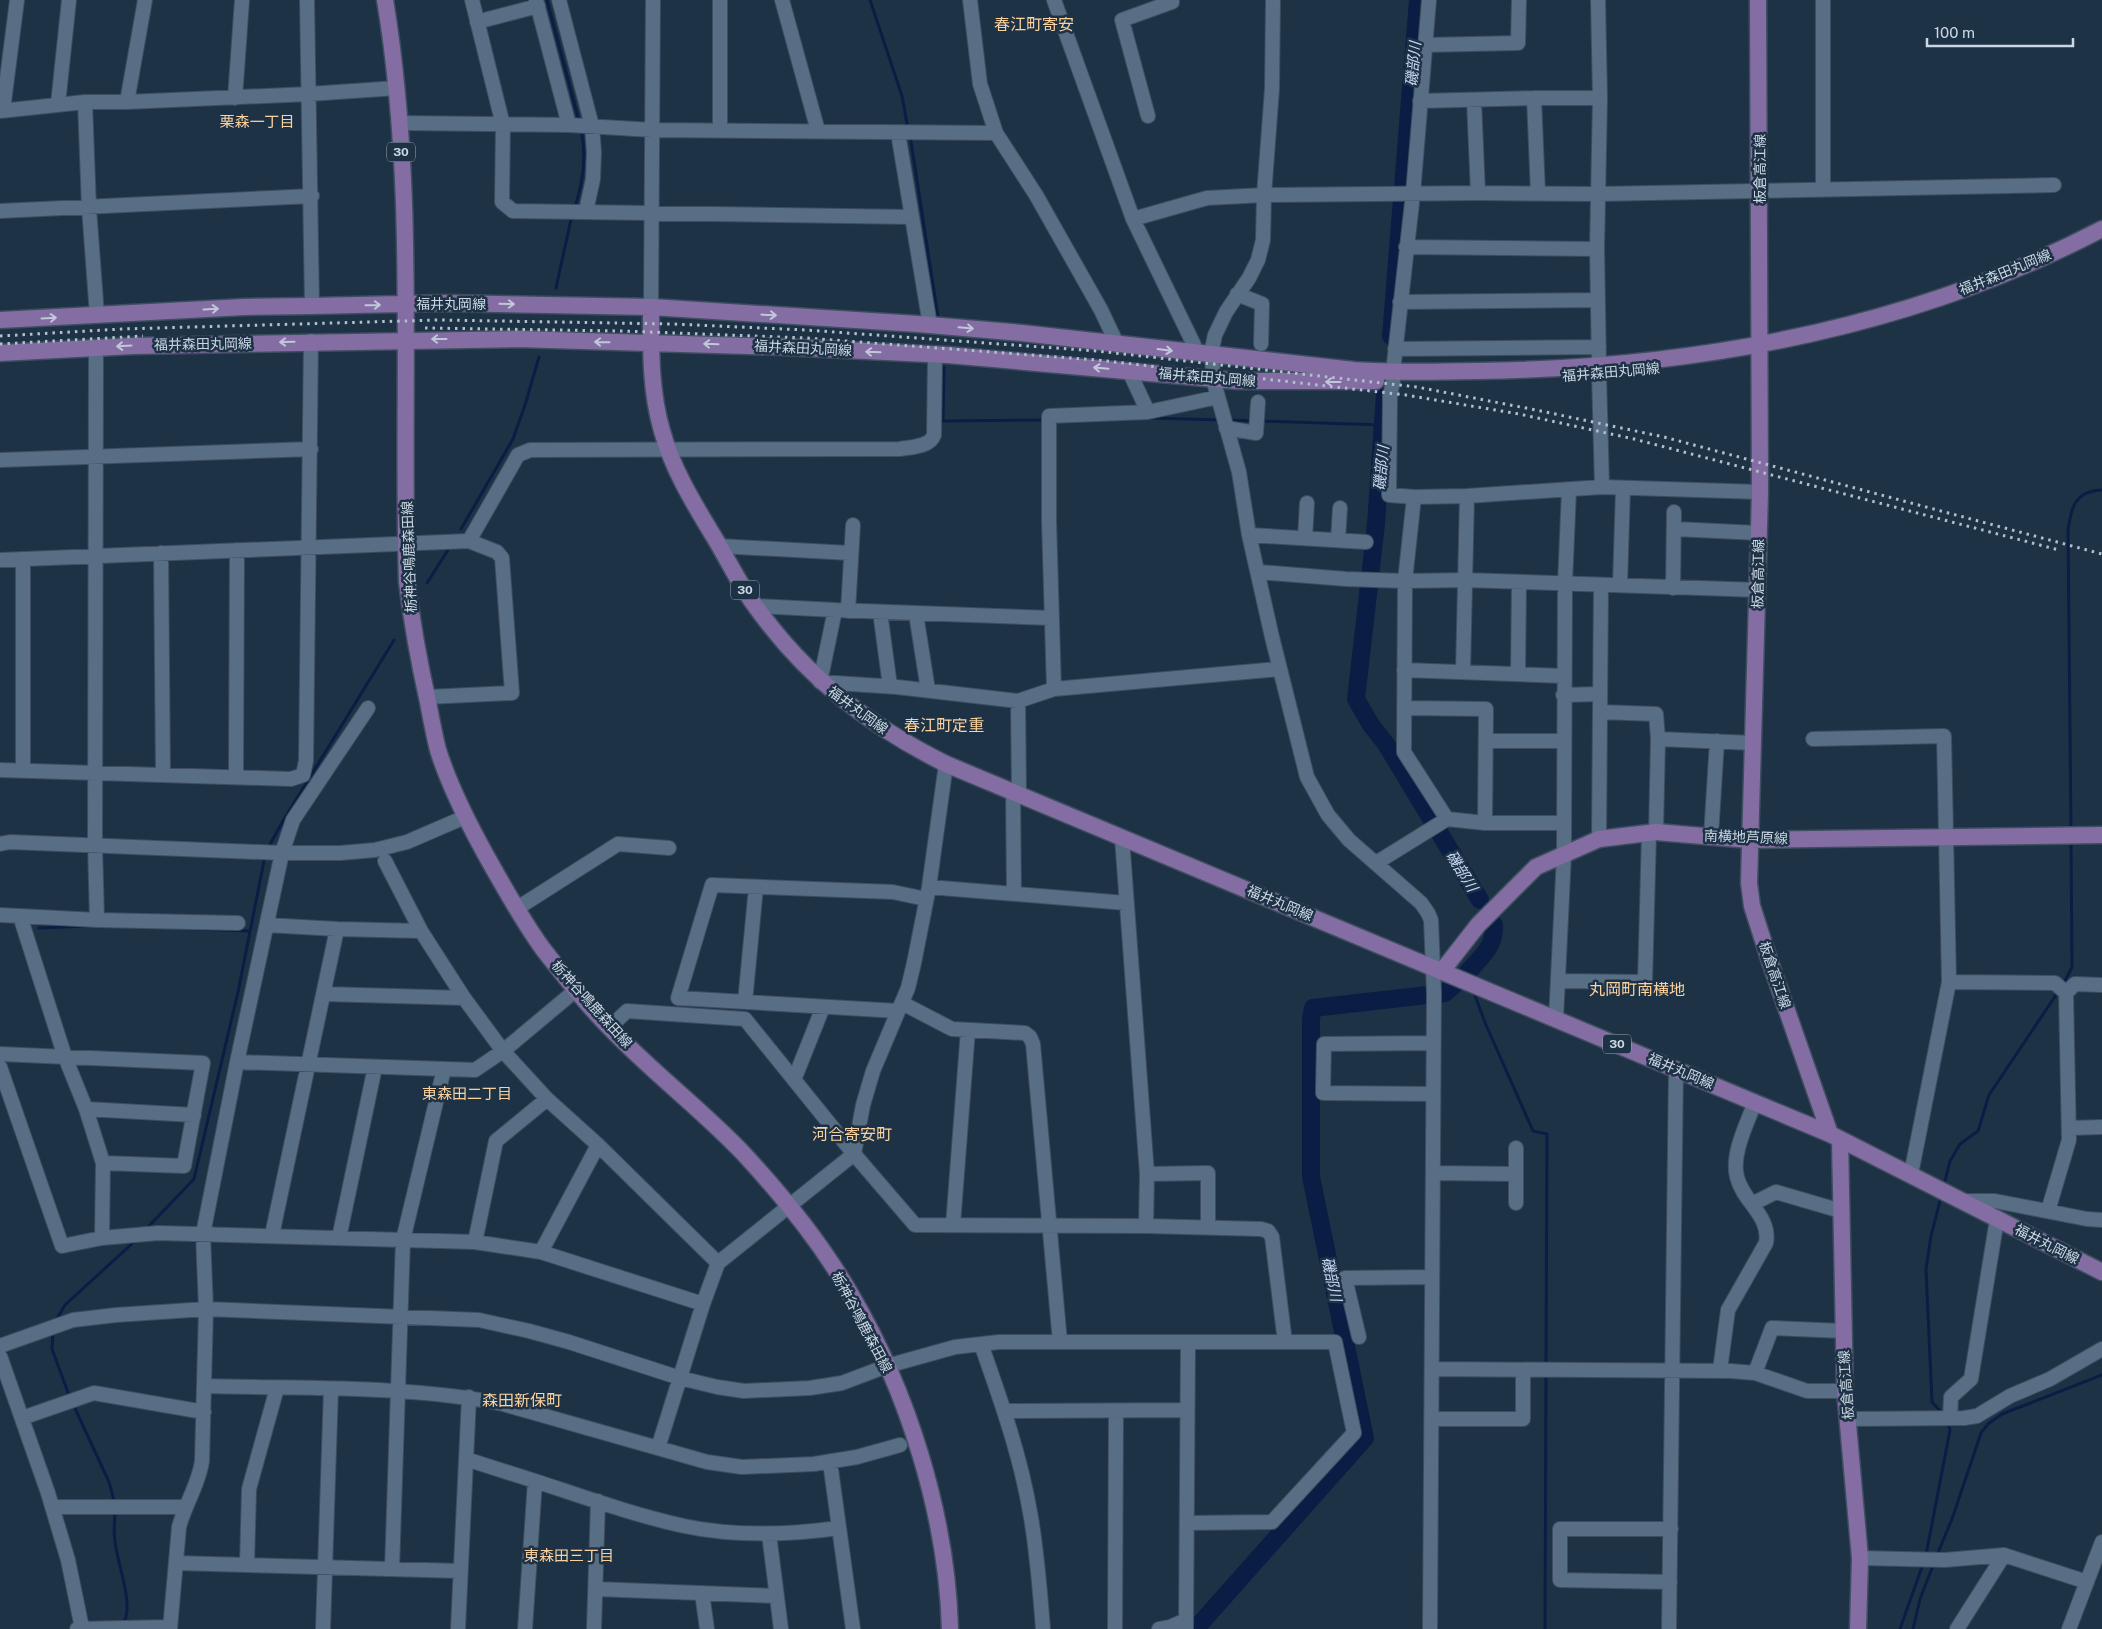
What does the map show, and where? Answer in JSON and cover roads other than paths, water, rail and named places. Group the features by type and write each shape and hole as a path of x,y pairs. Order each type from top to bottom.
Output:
{"main road":[{"name":"30","path":"385,0 397,88 404,208 405,304"},
{"name":"板倉高江線","path":"1758,0 1760,492 1749,883 1752,906 1769,959 1835,1137 1842,1211 1845,1391 1860,1558 1858,1629"},
{"name":"福井森田丸岡線","path":"651,342 935,355 1213,379 1275,382 1516,370 1599,370 1689,364 1741,353 1760,345 1831,329 1942,297 2030,264 2102,229"},
{"path":"0,320 244,307 405,304"},
{"name":"福井丸岡線","path":"406,339 405,304 534,304 651,307 654,393 668,449 692,501 755,606 783,643 820,682 885,731 946,764 1835,1137 2102,1272"},
{"name":"福井森田丸岡線","path":"651,307 930,325 1117,344 1387,377"},
{"path":"406,339 651,342"},
{"name":"福井森田丸岡線","path":"0,353 96,348 406,339"},
{"name":"栃神谷鳴鹿森田線","path":"406,339 406,542 407,582 412,623 438,750 465,817 516,909 541,946 576,990 609,1028 741,1152 789,1206 824,1253 851,1294 887,1366 917,1443 931,1490 942,1545 950,1608 950,1629"},
{"name":"南横地芦原線","path":"1437,970 1478,925 1536,867 1599,839 1652,832 1750,840 2102,835"}],"street":[{"path":"18,0 2,111 85,102 235,98 397,88"},
{"path":"58,104 69,0"},
{"path":"127,102 145,0"},
{"path":"235,98 242,0"},
{"path":"307,0 312,196 312,306"},
{"path":"472,0 503,125 502,202 513,210 912,217"},
{"path":"570,0 559,0 592,126 594,152 593,179 586,211"},
{"path":"651,307 653,0"},
{"path":"720,0 720,130"},
{"path":"782,0 818,131"},
{"path":"970,0 980,84 996,133 1045,212 1101,310 1117,344"},
{"path":"1054,0 1133,219 1194,345 1193,353"},
{"path":"1148,116 1122,20 1172,2 1172,0"},
{"path":"1273,0 1272,89 1264,196 1263,240 1258,260 1249,278 1237,294 1218,328 1213,355 1213,379 1239,472 1249,535 1259,572 1279,669 1307,777 1328,815 1349,840 1421,903 1431,920 1437,970 1433,1043 1430,1629"},
{"path":"1429,0 1413,194 1395,349 1387,377 1390,396 1389,495 1414,497 1467,496 1602,487 1760,492"},
{"path":"1425,45 1518,43 1519,0"},
{"path":"1598,0 1600,98 1596,249 1602,487"},
{"path":"1823,0 1824,189"},
{"path":"477,22 537,3 569,125"},
{"path":"1534,98 1538,193"},
{"path":"1420,101 1600,98"},
{"path":"1474,100 1478,193"},
{"path":"85,102 97,315"},
{"path":"399,123 569,125 653,130 996,133"},
{"path":"898,133 930,325"},
{"path":"1133,219 1207,198 1478,193 1597,194 2054,185"},
{"path":"0,211 312,196"},
{"path":"1406,247 1596,249"},
{"path":"1237,294 1262,304 1261,344"},
{"path":"1400,302 1598,300"},
{"path":"0,770 291,779 303,775 306,761 311,341"},
{"path":"1395,349 1599,346"},
{"path":"96,348 98,456 95,845 97,920"},
{"path":"468,541 518,455 530,450 900,449 925,444 934,435 935,355"},
{"path":"1129,371 1148,412"},
{"path":"1054,689 1048,521 1049,416 1148,412 1218,397"},
{"path":"1226,428 1256,433 1258,402"},
{"path":"0,460 311,449"},
{"path":"1620,585 1623,489"},
{"path":"1556,1019 1564,855 1563,695 1569,490"},
{"path":"1463,672 1467,496"},
{"path":"1414,497 1405,581 1404,752 1440,824"},
{"path":"1304,538 1307,503"},
{"path":"1338,540 1340,508"},
{"path":"1673,588 1674,512"},
{"path":"853,525 842,611 820,682 890,686 1018,701 1054,689 1279,669"},
{"path":"1675,529 1759,532"},
{"path":"1249,535 1366,542"},
{"path":"0,560 406,542 468,541 497,552 502,558 512,694 427,697"},
{"path":"719,546 850,554"},
{"path":"236,777 237,550"},
{"path":"161,552 162,774"},
{"path":"23,559 23,770"},
{"path":"1259,572 1371,580 1465,580 1758,590"},
{"path":"1518,674 1519,582"},
{"path":"1599,839 1601,585"},
{"path":"755,606 1052,618"},
{"path":"880,612 890,686"},
{"path":"916,614 928,690"},
{"path":"1404,670 1564,676"},
{"path":"1563,695 1600,694"},
{"path":"1014,894 1018,701"},
{"path":"0,1356 52,1507 68,1560 80,1629 170,1628 179,1527 185,1507 201,1470 206,1309 204,1234 237,1062 267,925 278,852 293,820 368,708"},
{"path":"1404,708 1486,709 1485,823"},
{"path":"1558,981 1645,982 1658,739 1656,714 1600,712"},
{"path":"1813,739 1944,736 1949,982 1911,1174"},
{"path":"1658,739 1753,743"},
{"path":"1486,741 1564,741"},
{"path":"1712,836 1718,741"},
{"path":"658,1448 703,1304 718,1263 854,1154 863,1105 872,1071 908,988 927,893 946,764"},
{"path":"0,844 10,842 340,853 375,850 407,842 465,817"},
{"path":"1376,863 1440,824 1564,823"},
{"path":"1122,838 1147,1174 1146,1226"},
{"path":"516,909 618,844 669,848"},
{"path":"385,861 421,931 464,998 503,1051 547,1099 598,1145 718,1263"},
{"path":"1060,1342 1033,1044 1030,1037 1025,1033 952,1029 900,1007 823,1007 678,998 712,885 893,892 1014,894 1126,903"},
{"path":"745,1002 756,887"},
{"path":"0,915 97,920 238,923"},
{"path":"20,916 65,1057 86,1109 103,1163 102,1238"},
{"path":"267,925 421,931"},
{"path":"272,1235 310,1065 337,929"},
{"path":"1949,982 2055,983 2066,993 2070,1128 2066,1155 2048,1211"},
{"path":"2066,993 2075,984 2102,985"},
{"path":"237,1062 475,1070 503,1051 576,990"},
{"path":"324,994 464,998"},
{"path":"794,1080 823,1007"},
{"path":"609,1028 627,1011 745,1019 854,1154 915,1225 1208,1227 1261,1228 1268,1231 1272,1237 1285,1342"},
{"path":"953,1225 968,1030"},
{"path":"1433,1043 1324,1044 1324,1093 1433,1094"},
{"path":"0,1054 204,1063 184,1166 103,1163"},
{"path":"0,1067 62,1246 102,1238 158,1233 475,1242 541,1252 703,1304"},
{"path":"339,1238 375,1068"},
{"path":"392,1569 403,1240 444,1069"},
{"path":"1669,1629 1676,1069"},
{"path":"475,1242 496,1142 547,1099"},
{"path":"1720,1370 1728,1310 1766,1243 1768,1233 1766,1225 1737,1178 1738,1153 1755,1102"},
{"path":"86,1109 194,1115"},
{"path":"2070,1128 2102,1127"},
{"path":"541,1252 598,1145"},
{"path":"1516,1148 1516,1203"},
{"path":"1147,1174 1208,1173 1208,1227"},
{"path":"1433,1173 1516,1174"},
{"path":"1752,1204 1776,1192 1842,1211"},
{"path":"1962,1201 1995,1201 2087,1219 2102,1220"},
{"path":"1950,1418 1951,1397 1971,1379 1997,1218"},
{"path":"1359,1337 1345,1278 1432,1277"},
{"path":"0,1346 73,1320 206,1309 479,1320 529,1331 680,1378 744,1391 784,1390 842,1383 887,1366 955,1348 999,1342 1335,1342 1354,1432 1272,1522 1187,1523"},
{"path":"1755,1373 1772,1328 1843,1331"},
{"path":"1159,1629 1186,1625 1188,1342"},
{"path":"981,1344 1005,1411 1030,1510 1039,1574 1043,1629"},
{"path":"1848,1419 1977,1416 2010,1396 2050,1379 2102,1349"},
{"path":"1432,1368 1720,1370 1755,1373 1807,1391 1845,1391"},
{"path":"1432,1419 1523,1419 1524,1370"},
{"path":"204,1386 399,1392 469,1397 503,1404 707,1462 742,1467 795,1466 830,1462 858,1457 900,1445"},
{"path":"247,1565 249,1489 277,1388"},
{"path":"323,1629 331,1390"},
{"path":"22,1418 94,1393 204,1412"},
{"path":"458,1629 469,1397"},
{"path":"1115,1629 1116,1410"},
{"path":"1005,1411 1187,1410"},
{"path":"466,1459 684,1526 737,1533 770,1534 839,1528"},
{"path":"830,1462 853,1629"},
{"path":"525,1629 535,1481"},
{"path":"594,1629 598,1501"},
{"path":"52,1507 185,1507"},
{"path":"1670,1582 1560,1580 1560,1529 1671,1528"},
{"path":"770,1534 782,1629"},
{"path":"2069,1629 2102,1542"},
{"path":"1860,1558 1945,1560 2004,1555 2087,1582"},
{"path":"1957,1629 2004,1555"},
{"path":"176,1563 461,1570"},
{"path":"596,1589 777,1596"},
{"path":"702,1593 707,1629"}],"waterway":[{"path":"547,0 579,121"},
{"path":"870,0 902,96 908,129"},
{"name":"磯部川","path":"1391,336 1418,0"},
{"path":"575,207 583,169 584,149 581,130"},
{"path":"910,135 938,317"},
{"path":"556,288 572,215"},
{"path":"461,529 513,439 539,357"},
{"path":"944,367 943,421 1044,420"},
{"name":"磯部川","path":"1385,394 1376,524 1356,699 1371,725 1386,744 1480,900"},
{"path":"1150,418 1222,420"},
{"path":"1228,420 1254,421"},
{"path":"1260,421 1382,425"},
{"path":"2071,830 2068,531 2073,508 2080,497 2086,493 2102,490"},
{"path":"427,583 448,550"},
{"path":"268,848 394,640"},
{"path":"2063,985 2072,967 2071,841"},
{"path":"147,1228 194,1179 238,992 265,856"},
{"name":"磯部川","path":"1467,973 1490,946 1494,925"},
{"path":"39,928 89,926"},
{"path":"196,929 250,931"},
{"name":"磯部川","path":"1192,1629 1199,1625 1365,1438 1311,1177 1311,1019 1313,1008 1445,993 1455,984"},
{"path":"1945,1181 1950,1161 1960,1144 1978,1131 1989,1095 2058,992"},
{"path":"1474,993 1486,1025 1533,1131 1547,1134 1546,1366"},
{"path":"1941,1197 1931,1236 1926,1269 1932,1402 1943,1414"},
{"path":"56,1320 65,1305 136,1240"},
{"path":"53,1331 52,1349 70,1398"},
{"path":"1545,1629 1546,1375"},
{"path":"1937,1555 1952,1519 1981,1433 1988,1424 2002,1414 2102,1375"},
{"path":"73,1404 109,1482 115,1504"},
{"path":"1926,1555 1950,1430 1947,1422"},
{"path":"115,1510 114,1537 127,1606 123,1624"},
{"path":"1913,1629 1920,1599 1934,1563"},
{"path":"1900,1629 1923,1564"}],"railway":[{"path":"0,336 122,329 439,320 673,324 806,330 1097,351 1417,387 1536,410 1664,437 2102,554"},
{"path":"425,328 623,331 806,338 1097,360 1406,395 1519,414 1634,439 2059,550"},
{"path":"0,344 143,336"}],"district":[{"name":"春江町寄安","path":"1034,24"},
{"name":"栗森一丁目","path":"257,121"},
{"name":"春江町定重","path":"944,725"},
{"name":"丸岡町南横地","path":"1637,989"},
{"name":"東森田二丁目","path":"467,1093"},
{"name":"河合寄安町","path":"852,1134"},
{"name":"森田新保町","path":"522,1400"},
{"name":"東森田三丁目","path":"569,1555"}]}
